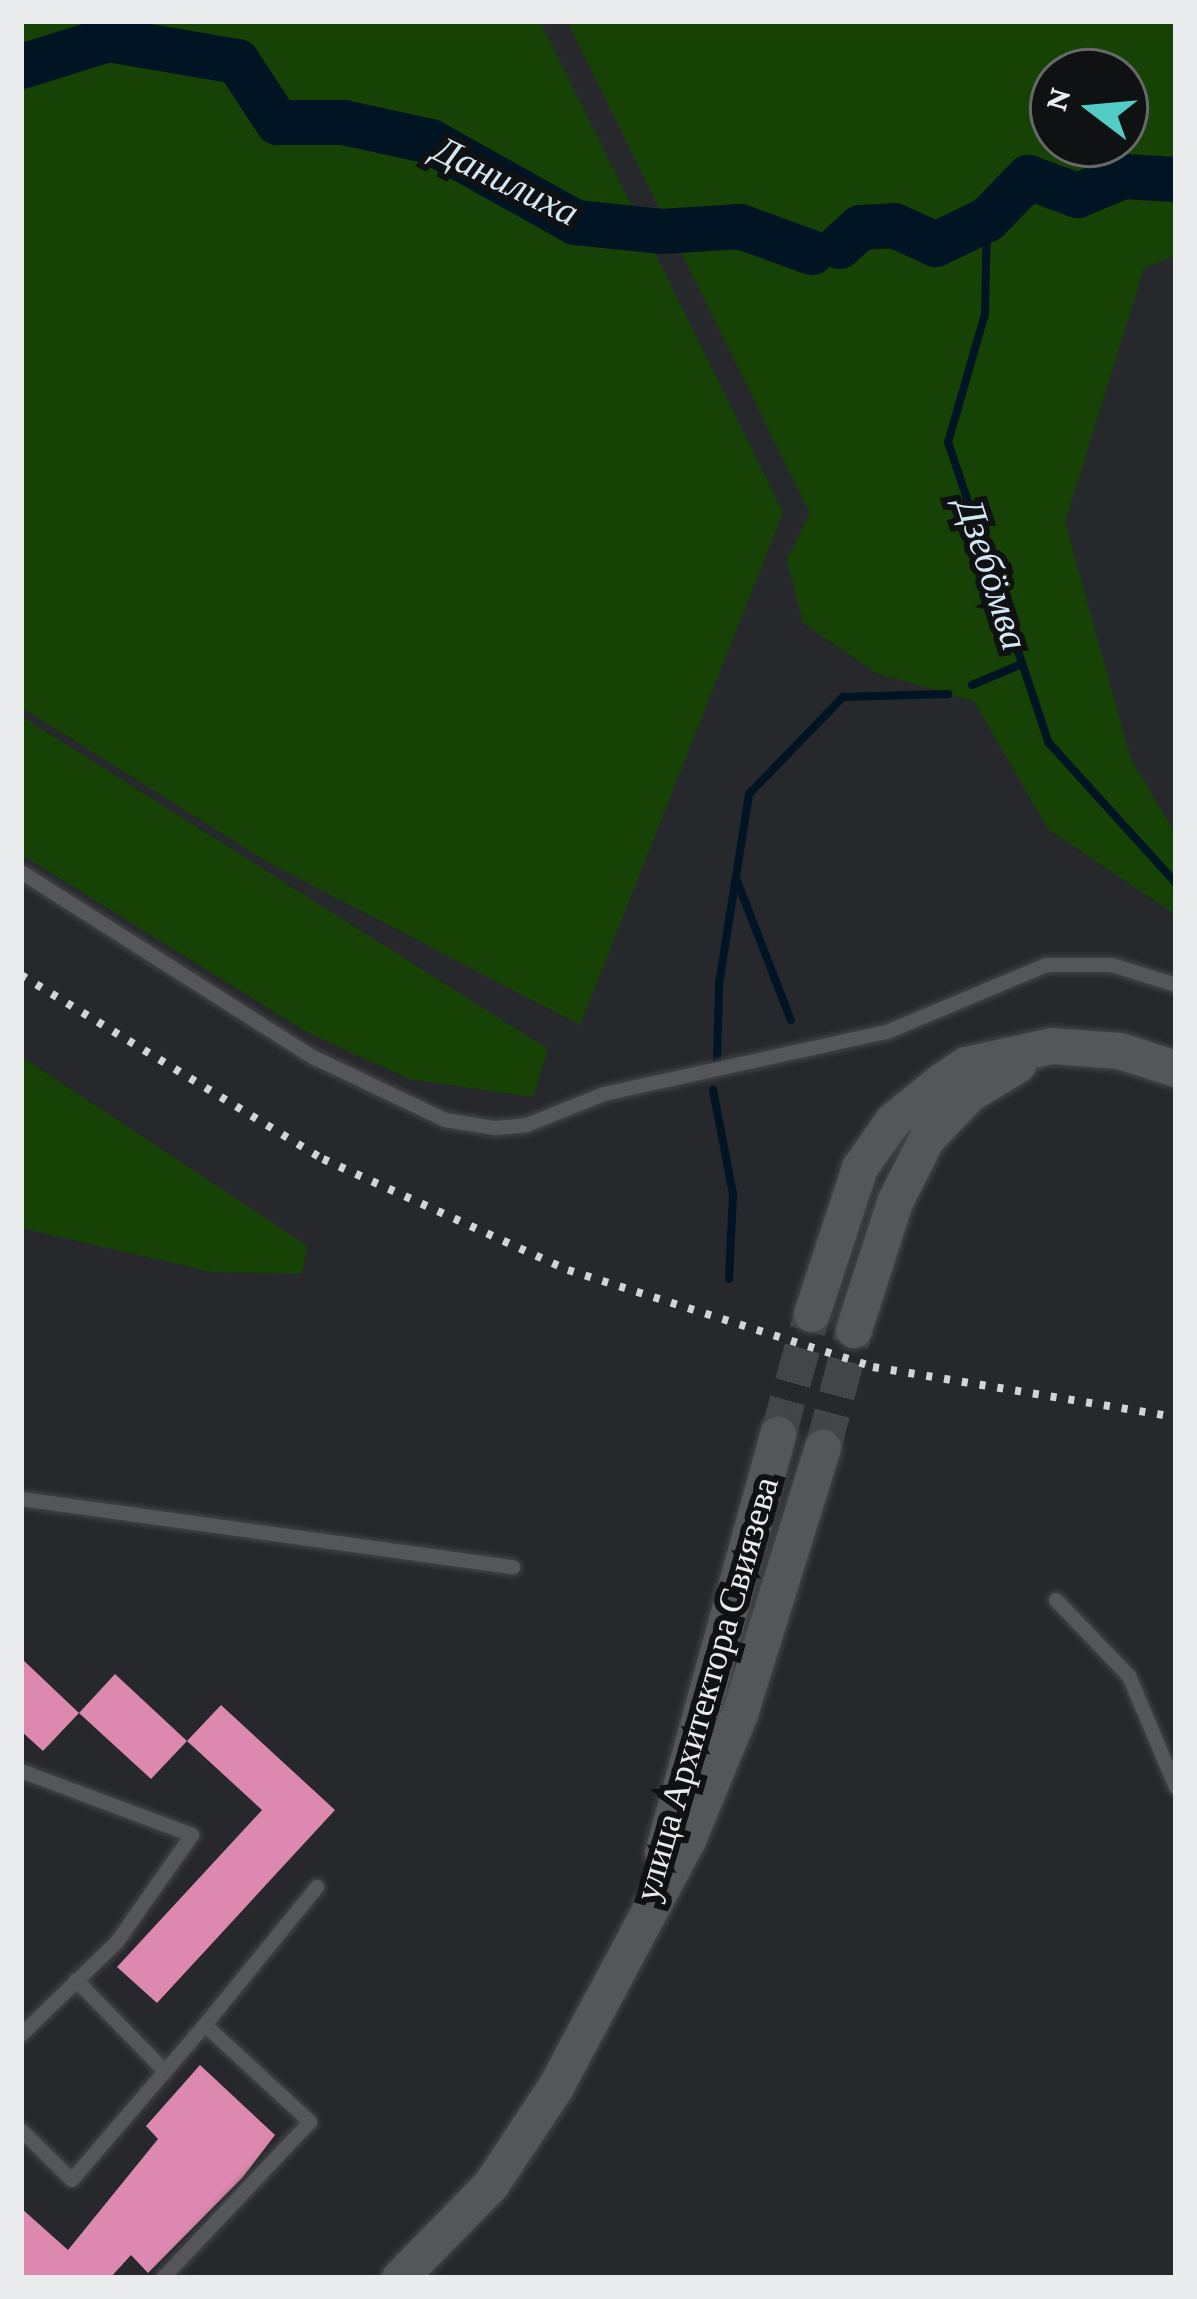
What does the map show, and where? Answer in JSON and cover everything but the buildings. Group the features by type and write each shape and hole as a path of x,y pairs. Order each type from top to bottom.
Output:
{"main road":[{"path":"854,1330 895,1202 945,1116 998,1074 1085,1047"},
{"path":"812,1313 848,1192 892,1121 966,1065 1022,1050 1085,1047 1176,1069"},
{"name":"улица Архитектора Свиязева","path":"635,1943 778,1435"},
{"name":"улица Архитектора Свиязева","path":"400,2278 490,2185 635,1943 740,1714 823,1448"}],"lane":[{"path":"21,872 313,1058 445,1120 495,1128 527,1125 604,1094 887,1032 1046,965 1112,965 1176,986"},
{"path":"21,1499 513,1568"},
{"path":"1056,1600 1129,1676 1176,1787"},
{"path":"21,1771 192,1835 117,1942 21,2035"},
{"path":"21,2131 72,2180 317,1886"},
{"path":"76,1980 162,2068"},
{"path":"163,2278 310,2122 205,2025"}],"green space":[{"path":"21,21 540,21 783,512 580,1025 268,862 21,707"},
{"path":"567,21 1176,21 1176,255 1144,268 1065,522 1131,760 1176,834 1176,915 1048,829 974,701 876,673 803,623 787,560 810,513"},
{"path":"21,716 548,1049 533,1097 409,1079 305,1031 21,854"},
{"path":"21,1056 307,1246 302,1274 213,1272 21,1228"}],"waterway":[{"name":"Данилиха","path":"21,66 108,39 237,61 277,122 343,122 430,141 575,222 661,231 740,226 811,252"},
{"name":"Данилиха","path":"839,246 860,227 894,225 935,244 987,219 1028,177 1077,195 1123,176 1176,179"},
{"name":"Дзебӧмва","path":"987,219 985,314 948,442 1049,743 1176,883"},
{"path":"972,685 1022,664"},
{"path":"717,1062 719,984 749,794 843,697 948,694"},
{"path":"737,881 791,1020"},
{"path":"713,1090 733,1194 729,1279"}],"tunnel":[{"path":"778,1435 812,1314"},
{"path":"823,1448 854,1330"}],"railway":[{"path":"21,975 323,1159 568,1270 873,1367 1176,1417"}]}
